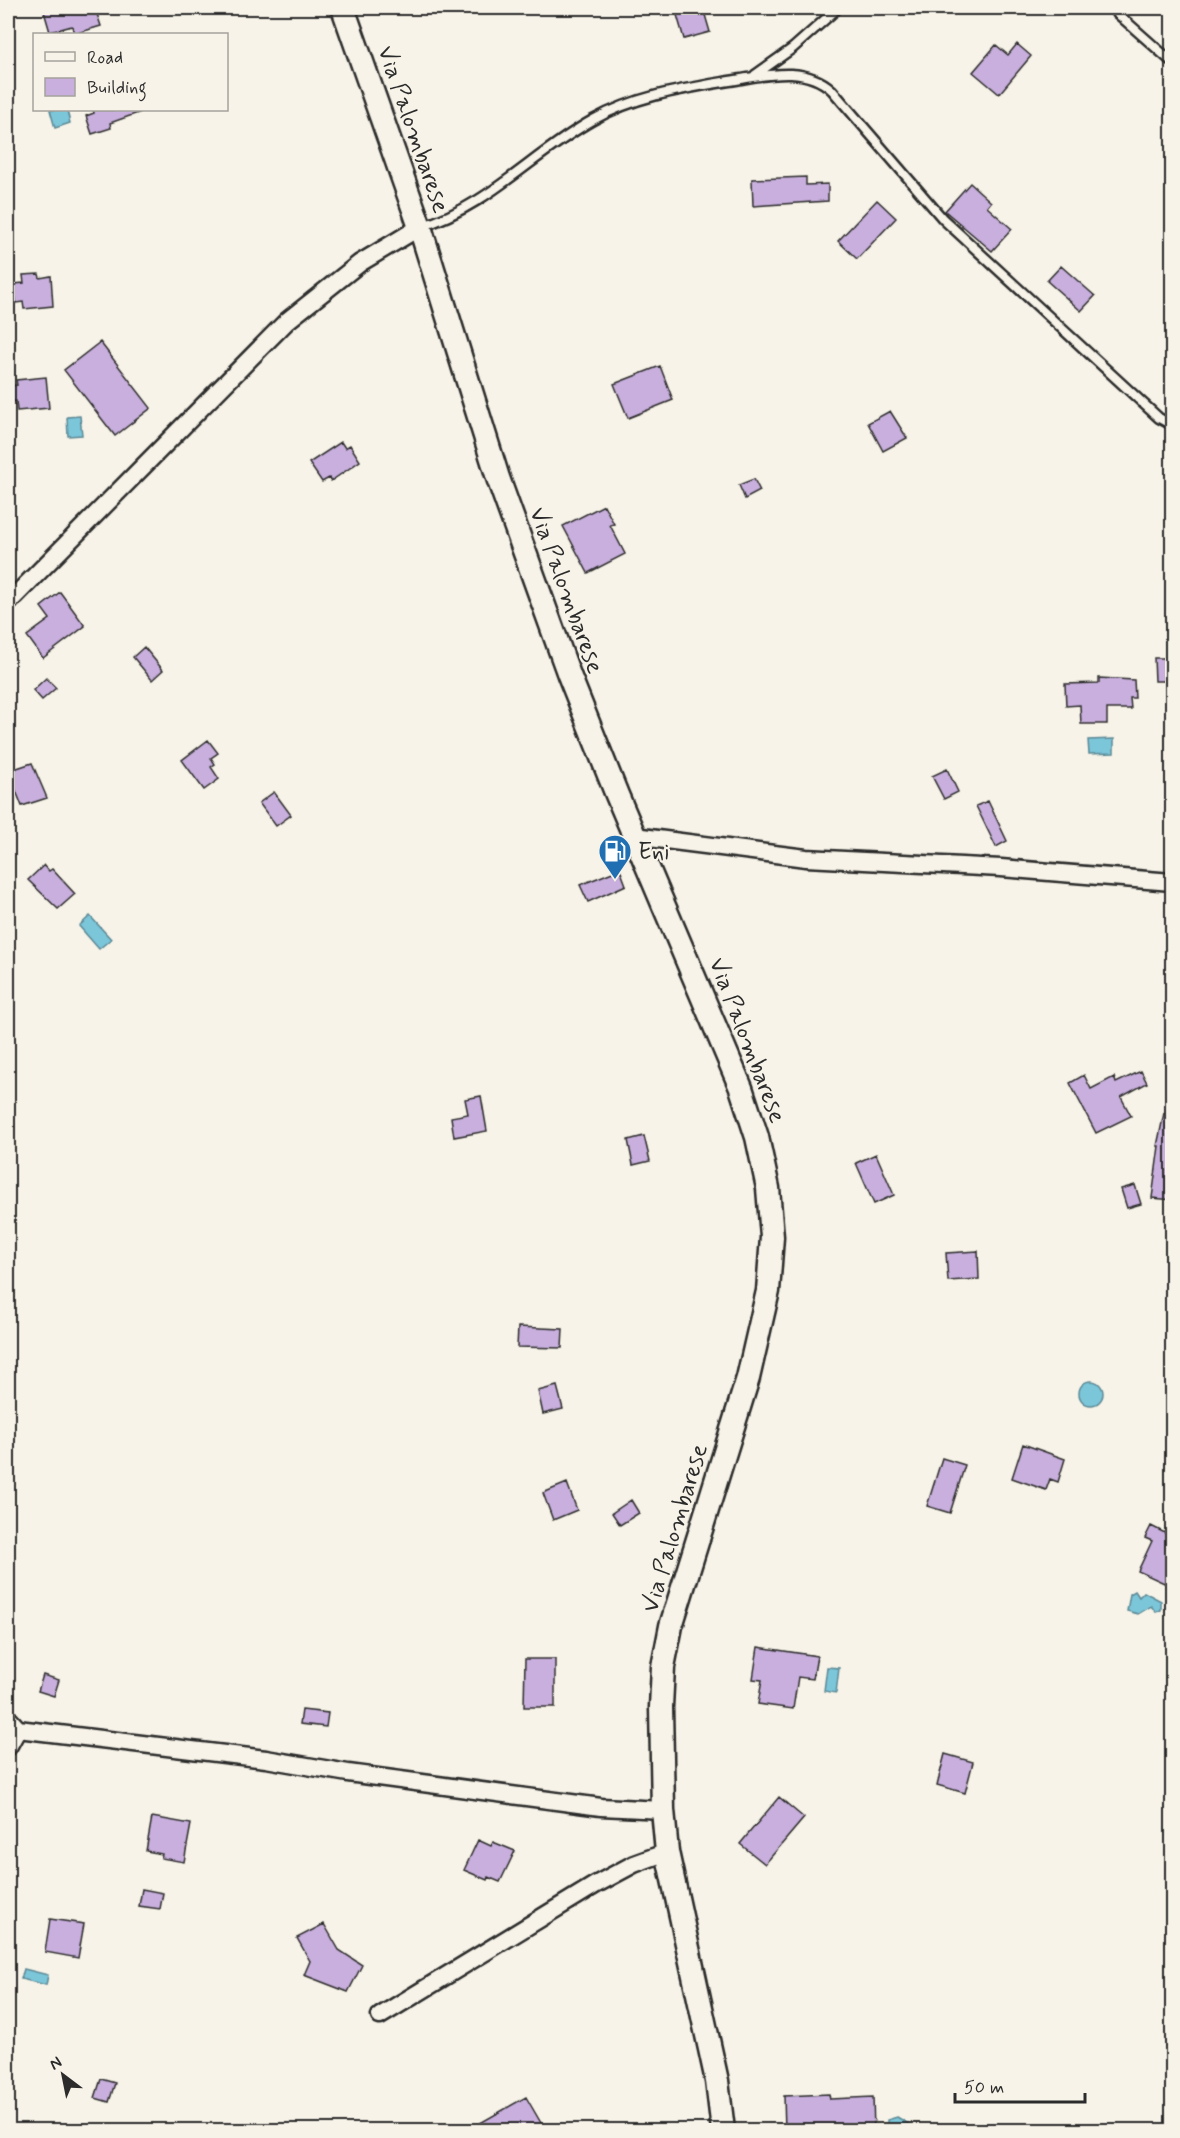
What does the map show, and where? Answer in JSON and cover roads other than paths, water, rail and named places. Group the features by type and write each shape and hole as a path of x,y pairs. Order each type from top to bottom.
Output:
{"main road":[{"name":"Via Palombarese","path":"343,8 420,227 511,515 584,715 747,1106 765,1170 772,1228 770,1275 758,1343 667,1645 661,1707 663,1810 668,1852 717,2081 723,2130"}],"street":[{"path":"8,603 287,321 360,262 420,227"},
{"path":"634,836 806,858 1001,868 1173,882"},
{"path":"8,1747 13,1723 348,1773 601,1807 663,1810"},
{"path":"380,2016 608,1878 668,1852"}],"lane":[{"path":"752,77 793,48 838,8"},
{"path":"1111,8 1173,62"},
{"path":"420,227 466,209 559,141 619,106 656,94 752,77 798,74 812,77 826,84 943,219 1159,418 1173,425"}],"water":[{"path":"50,111 67,111 70,123 55,128"},
{"path":"13,265 13,293 8,293 8,266"},
{"path":"80,416 82,435 68,436 67,417"},
{"path":"1114,739 1114,753 1089,754 1088,740"},
{"path":"90,916 111,939 99,949 79,926"},
{"path":"1091,1381 1096,1382 1102,1388 1102,1398 1096,1404 1091,1405 1086,1404 1080,1398 1079,1393 1080,1388 1086,1382"},
{"path":"1135,1591 1139,1597 1144,1592 1161,1601 1161,1610 1156,1612 1151,1606 1138,1614 1127,1611 1130,1594"},
{"path":"827,1667 839,1668 836,1693 824,1691"},
{"path":"24,1969 48,1975 46,1985 21,1979"},
{"path":"897,2117 919,2130 887,2130 887,2120"}],"place":[{"name":"Eni","path":"615,880"}]}
